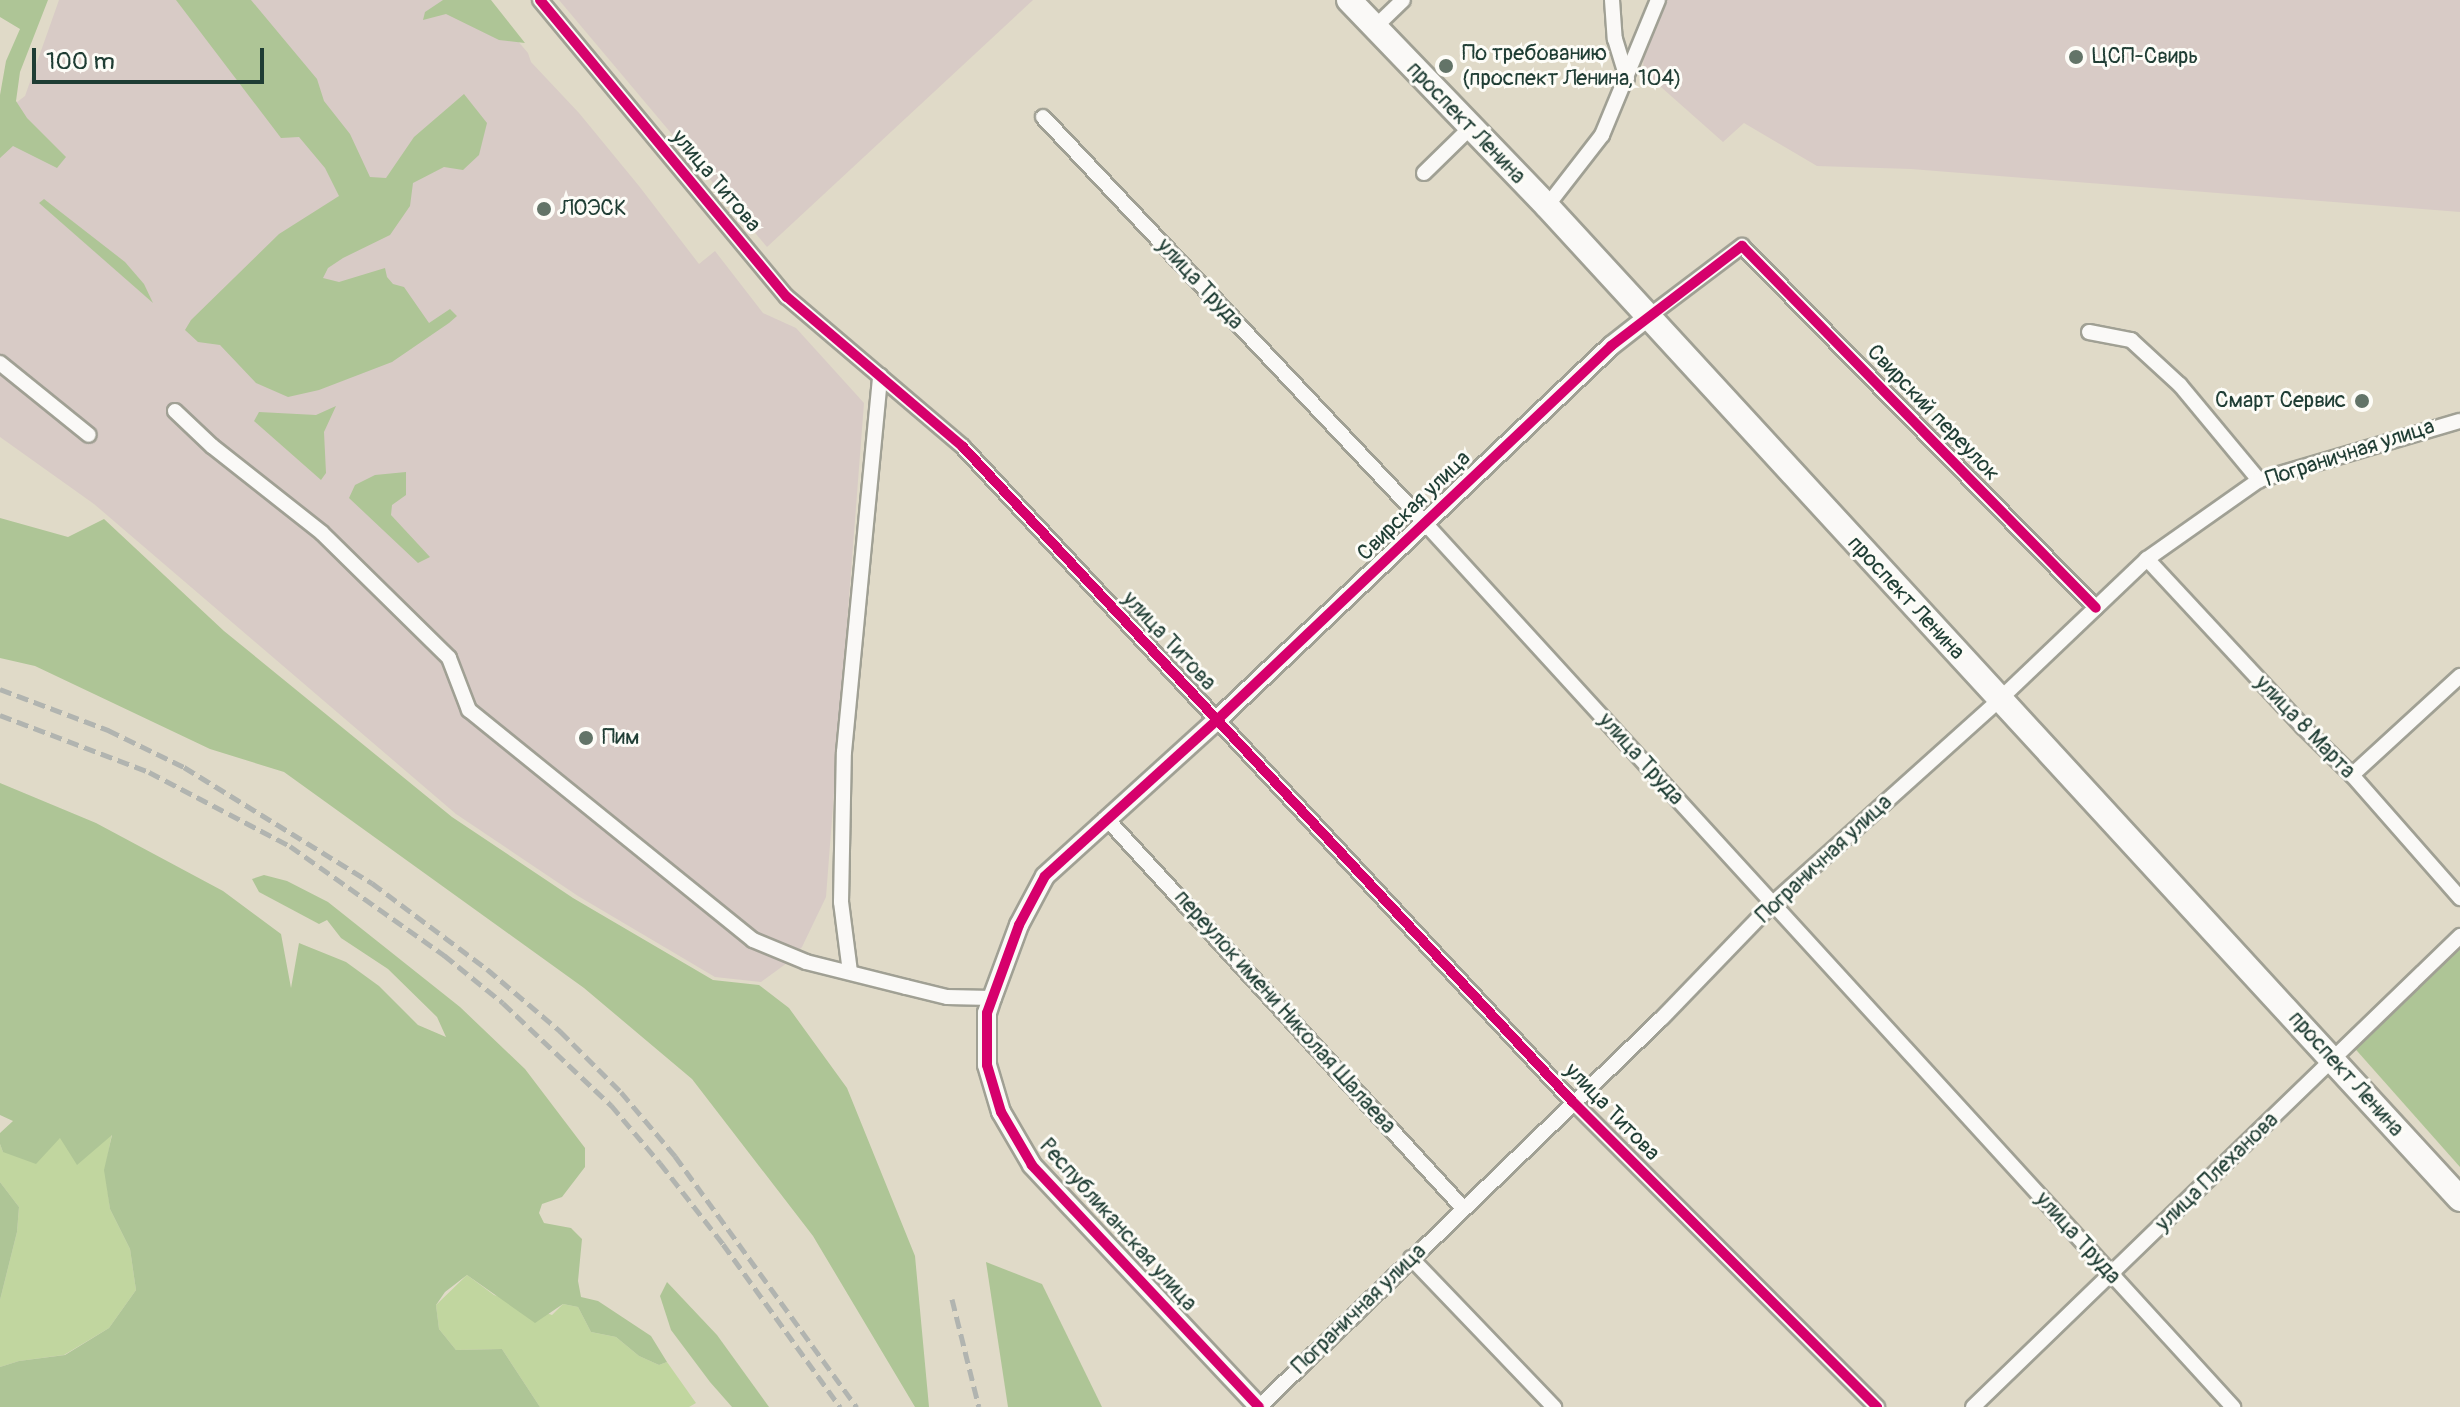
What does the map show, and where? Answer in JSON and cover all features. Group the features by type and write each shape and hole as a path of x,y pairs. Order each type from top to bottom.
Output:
{"main road":[{"name":"проспект Ленина","path":"1349,0 1469,129 1547,206 2460,1199"}],"street":[{"name":"улица Титова","path":"540,0 787,297 963,447 1573,1102 1877,1407"},
{"path":"1374,28 1403,0"},
{"path":"1612,0 1615,39 1627,78"},
{"path":"1547,206 1602,135 1658,0"},
{"name":"улица Труда","path":"1043,117 1425,523 2233,1407"},
{"path":"1424,173 1469,129"},
{"name":"Свирская улица","path":"1121,805 1216,721 1611,346 1742,246"},
{"name":"Свирский переулок","path":"1742,246 2096,608"},
{"path":"2089,332 2131,340 2180,385 2259,480"},
{"path":"0,363 89,435"},
{"path":"850,972 841,902 844,752 880,376"},
{"path":"175,411 212,446 322,533 449,658 469,710 753,940 806,962 947,997 992,998"},
{"name":"Пограничная улица","path":"1259,1407 1773,903 2000,699 2147,559 2259,480 2460,421"},
{"name":"улица 8 Марта","path":"2147,559 2303,727 2352,775 2460,898"},
{"path":"2352,775 2460,676"},
{"name":"Республиканская улица","path":"1121,805 1045,876 1019,925 987,1013 987,1065 1001,1112 1032,1165 1259,1407"},
{"name":"переулок имени Николая Шалаева","path":"1106,818 1463,1208"},
{"name":"улица Плеханова","path":"1973,1407 2460,936"},
{"path":"1411,1258 1554,1407"}],"shaded area":[{"path":"59,0 483,0 528,53 531,62 579,113 639,186 699,264 715,251 763,313 796,328 864,403 826,897 802,947 787,963 761,982 715,977 578,896 456,814 94,504 0,437 0,115 25,96"},
{"path":"559,0 1033,0 767,247"},
{"path":"1666,0 2460,0 2460,212 1911,169 1817,166 1744,123 1723,142 1644,72 1643,58"}],"green space":[{"path":"0,0 48,0 20,72 16,101 27,118 66,157 57,168 13,146 0,158 0,95 6,61 20,29 0,17"},
{"path":"176,0 251,0 317,79 324,101 350,134 370,177 386,178 414,137 464,94 487,123 479,155 463,170 444,167 413,183 410,206 390,235 343,258 328,268 323,278 339,282 385,268 387,277 393,284 404,287 429,323 450,309 457,316 449,323 392,362 319,390 288,397 256,383 220,345 198,342 185,330 191,320 279,234 339,196 325,168 299,137 281,138"},
{"path":"443,0 491,0 525,43 499,40 446,14 423,20 425,12"},
{"path":"44,199 125,262 144,284 153,303 39,203"},
{"path":"336,406 324,432 326,473 321,480 254,421 259,412 316,415"},
{"path":"406,472 406,495 392,505 391,515 430,557 418,563 349,498 355,485 375,475"},
{"path":"0,518 68,537 104,519 224,631 452,817 573,898 713,980 759,985 789,1008 847,1088 915,1256 929,1407 915,1407 813,1236 692,1079 584,988 284,772 210,749 35,666 0,658"},
{"path":"0,783 96,823 223,891 281,934 291,988 299,943 346,962 379,986 418,1025 446,1037 437,1017 388,969 341,938 327,920 319,924 259,892 252,879 264,875 287,881 328,902 460,1007 525,1069 585,1148 585,1167 562,1197 542,1204 539,1213 544,1223 571,1228 582,1239 578,1281 581,1297 598,1301 651,1336 667,1362 659,1365 639,1356 616,1337 591,1332 578,1307 563,1304 535,1323 467,1275 445,1292 436,1305 439,1329 456,1350 502,1349 540,1407 0,1407 0,1367 19,1361 65,1355 109,1328 136,1290 130,1249 110,1209 104,1170 112,1135 77,1165 60,1138 36,1164 3,1152 0,1144 0,1133 13,1121 0,1115"},
{"path":"2458,944 2460,946 2460,1167 2350,1043"},
{"path":"112,1133 105,1170 110,1209 130,1249 136,1290 109,1328 64,1355 0,1367 0,1300 17,1232 19,1207 0,1182 0,1144 3,1152 60,1138"},
{"path":"0,1182 19,1207 17,1232 0,1300"},
{"path":"986,1262 1042,1284 1102,1407 1008,1407"},
{"path":"467,1275 494,1295 552,1315 563,1304 578,1307 591,1332 616,1337 639,1356 659,1365 667,1362 696,1403 689,1407 540,1407 502,1349 456,1350 439,1329 436,1305"},
{"path":"667,1282 717,1335 769,1407 732,1407 710,1382 671,1330 660,1296"}],"railway":[{"path":"0,689 108,730 184,767 372,883 487,969 560,1031 621,1092 675,1156 857,1407"},
{"path":"0,715 149,772 290,846 444,955 503,1003 611,1105 660,1163 723,1244 840,1407"},
{"path":"952,1299 979,1407"}],"cycle path":[{"path":"540,0 787,297 963,447 1573,1102 1877,1407"},
{"path":"1259,1407 1032,1165 1001,1112 987,1065 987,1013 1019,925 1045,876 1216,721 1611,346 1742,246 2096,608"}],"place":[{"name":"ЦСП-Свирь","path":"2076,57"},
{"name":"По требованию (проспект Ленина, 104)","path":"1446,66"},
{"name":"ЛОЭСК","path":"544,209"},
{"name":"Смарт Сервис","path":"2362,401"},
{"name":"Пим","path":"586,738"}]}
